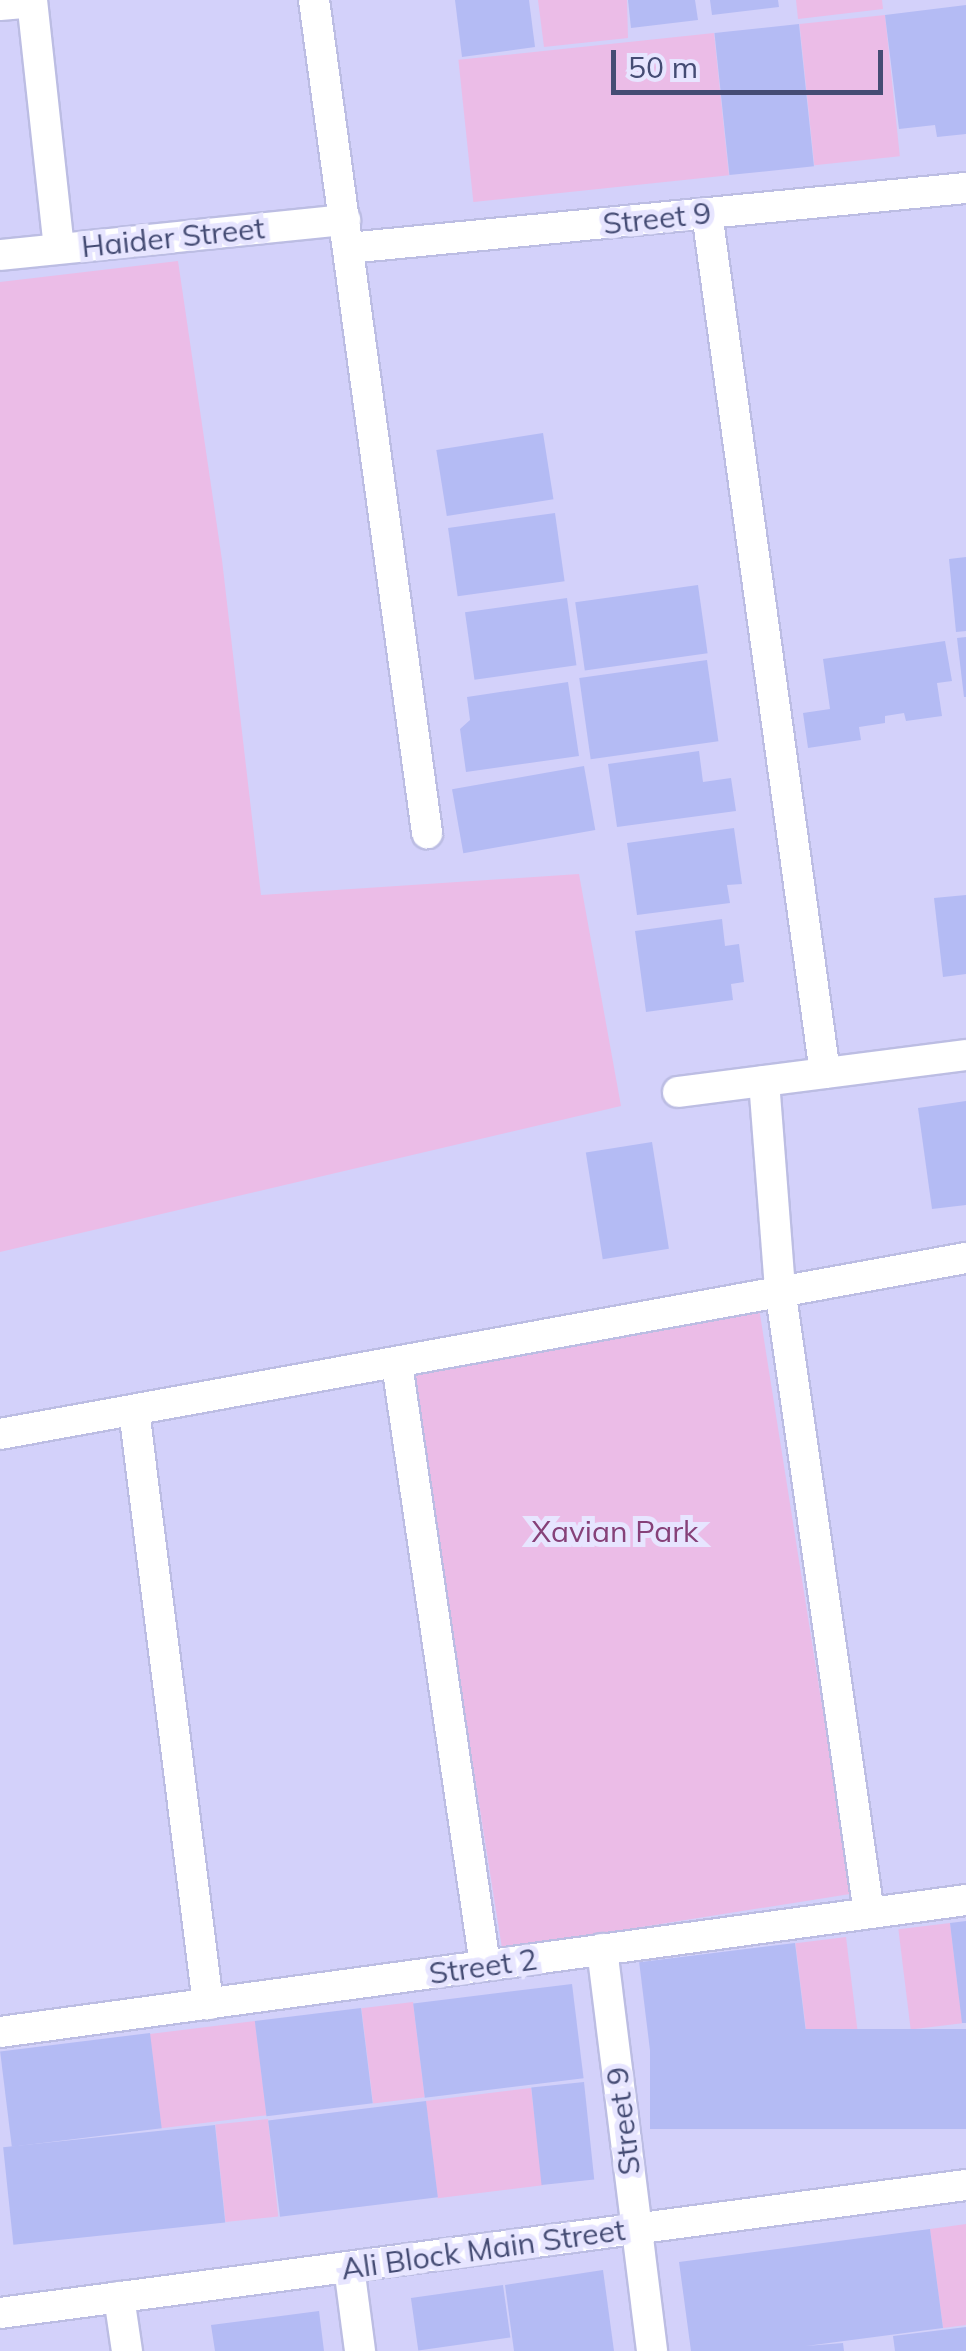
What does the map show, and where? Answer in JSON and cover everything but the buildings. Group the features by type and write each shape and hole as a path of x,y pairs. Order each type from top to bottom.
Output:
{"street":[{"path":"314,0 427,833"},
{"path":"0,5 32,1 59,248"},
{"name":"Street 9","path":"346,234 707,213 966,188"},
{"path":"707,213 825,1073"},
{"name":"Haider Street","path":"0,254 346,234"},
{"path":"678,1092 966,1055"},
{"path":"764,1081 780,1288 869,1914"},
{"path":"0,1434 397,1364 780,1288 966,1258"},
{"path":"397,1364 485,1965"},
{"path":"134,1410 208,2004"},
{"name":"Street 2","path":"0,2032 966,1900"},
{"name":"Street 9","path":"602,1950 652,2351"},
{"name":"Ali Block Main Street","path":"0,2313 966,2185"},
{"path":"349,2267 360,2351"},
{"path":"120,2297 127,2351"}],"shaded area":[{"path":"0,0 966,0 966,2351 0,2351"}],"green space":[{"path":"538,0 627,0 628,38 544,47"},
{"path":"796,0 882,0 883,9 798,19"},
{"path":"885,15 900,156 814,165 799,24"},
{"path":"714,33 729,175 473,202 458,60"},
{"path":"178,261 222,560 261,895 579,874 621,1106 0,1252 0,282"},
{"name":"Xavian Park","path":"759,1308 852,1894 502,1949 409,1363"},
{"path":"950,1923 962,2023 911,2030 898,1929"},
{"path":"846,1937 858,2036 808,2042 795,1943"},
{"path":"413,2002 425,2097 373,2104 361,2008"},
{"path":"255,2021 267,2115 161,2128 150,2034"},
{"path":"531,2088 543,2185 438,2198 426,2101"},
{"path":"268,2119 278,2216 226,2222 215,2125"},
{"path":"966,2224 966,2325 943,2328 930,2229"}]}
